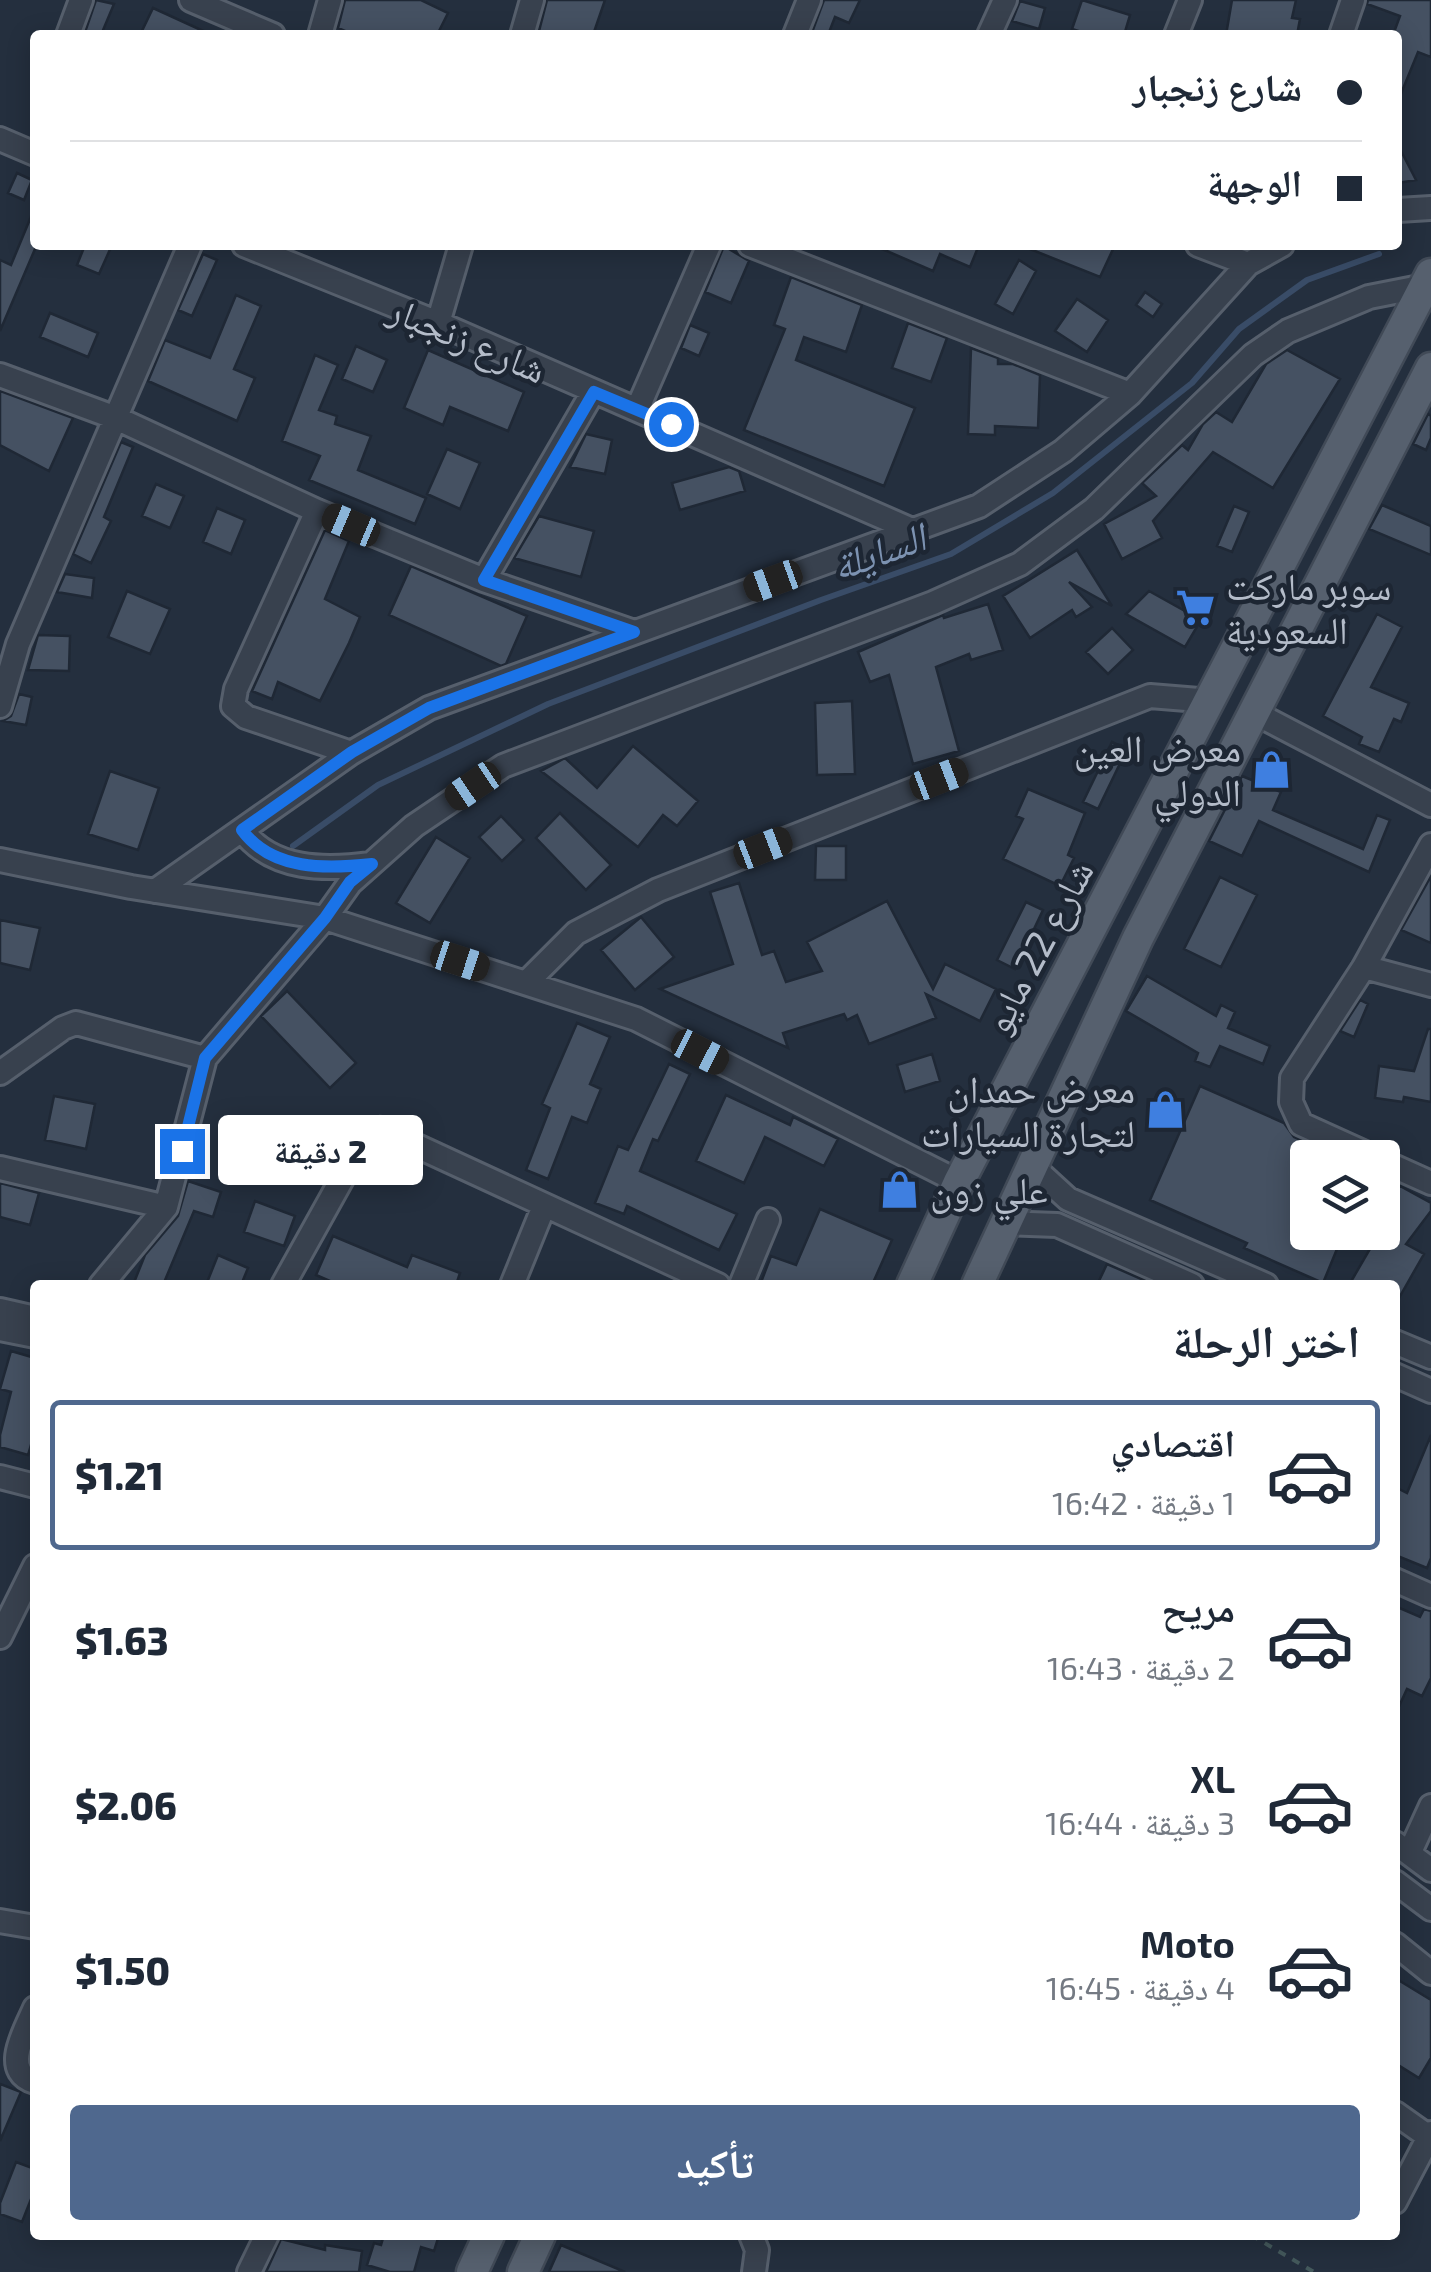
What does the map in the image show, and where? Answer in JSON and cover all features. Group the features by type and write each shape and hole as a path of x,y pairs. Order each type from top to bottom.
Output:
{"main road":[{"name":"شارع 22 مايو","path":"914,1280 959,1182 1429,281"},
{"path":"979,1280 1138,938 1431,368"},
{"path":"472,2272 487,2240"},
{"path":"523,2272 538,2240"}],"street":[{"path":"70,30 81,0"},
{"path":"190,0 261,30"},
{"path":"321,30 330,0"},
{"path":"523,30 532,0"},
{"path":"797,30 809,0"},
{"path":"991,30 1005,0"},
{"path":"1178,30 1190,0"},
{"path":"1343,30 1354,0"},
{"path":"0,139 30,152"},
{"path":"1402,210 1431,208"},
{"path":"0,706 9,642 116,418 188,250"},
{"name":"شارع زنجبار","path":"256,250 438,323 912,530"},
{"path":"438,323 460,250"},
{"path":"636,410 707,250"},
{"path":"763,250 1130,394"},
{"path":"1211,250 1248,264"},
{"path":"155,891 352,752 429,708 979,506 1063,451 1130,394 1248,264 1273,250"},
{"path":"105,1280 166,1207 205,1058 325,918 350,882 414,826 503,766 933,603 1020,564 1094,509 1254,355 1288,330 1369,297 1429,281"},
{"path":"0,374 116,418 318,511 484,580 634,632"},
{"path":"484,580 594,392"},
{"path":"318,511 236,689 233,706 246,716 352,752"},
{"path":"527,982 576,933 658,890 1150,696 1210,701"},
{"path":"1253,712 1431,805"},
{"path":"242,830 262,848 306,867 332,869 372,864"},
{"path":"1337,1140 1301,1124 1291,1102 1292,1078 1364,967 1431,845"},
{"path":"0,860 155,891 325,918 527,982 636,1019 959,1182"},
{"path":"1364,967 1431,985"},
{"path":"0,1074 63,1028 76,1023 205,1058"},
{"path":"287,1280 362,1142 380,1129 701,1280"},
{"path":"1032,1166 1069,1199 1255,1280"},
{"path":"0,1168 166,1207"},
{"path":"1400,1168 1431,1182"},
{"path":"1058,1226 1052,1207 1059,1200 1069,1199"},
{"path":"514,1280 544,1206"},
{"path":"743,1280 768,1220"},
{"path":"1006,1223 1058,1226 1181,1280"},
{"path":"0,1310 30,1317"},
{"path":"0,1329 30,1335"},
{"path":"1400,1343 1429,1351"},
{"path":"1400,1377 1431,1391"},
{"path":"0,1477 30,1485"},
{"path":"0,1636 30,1576"},
{"path":"1400,1582 1431,1596"},
{"path":"1431,1806 1403,1847 1431,1870"},
{"path":"1400,1886 1431,1910"},
{"path":"0,1921 30,1926"},
{"path":"1400,1948 1431,1973"},
{"path":"30,2020 14,2057 16,2071 30,2081"},
{"path":"1400,2116 1430,2135 1400,2192"},
{"path":"249,2272 265,2240"},
{"path":"753,2240 757,2250 754,2272"}],"path":[{"path":"1260,2240 1314,2272"}],"building":[{"path":"96,0 114,4 103,30 86,30"},
{"path":"345,0 421,0 448,13 440,30 338,28"},
{"path":"547,0 605,0 595,30 539,30"},
{"path":"824,0 860,0 849,23 835,17 830,30 813,30"},
{"path":"1082,0 1130,15 1126,30 1072,29"},
{"path":"1232,0 1296,0 1292,18 1300,19 1298,30 1227,30"},
{"path":"1368,0 1431,0 1431,57 1418,52 1402,91 1402,30 1395,30 1400,16 1367,4"},
{"path":"1020,1 1045,8 1039,29 1012,21"},
{"path":"153,8 201,30 142,30"},
{"path":"1402,153 1416,180 1402,182"},
{"path":"17,173 30,179 24,200 8,193"},
{"path":"30,219 30,250 35,250 0,331 0,260 11,265"},
{"path":"83,250 110,250 99,274 77,265"},
{"path":"722,250 731,250 749,261 731,303 705,292"},
{"path":"885,250 977,250 970,267 940,254 933,271"},
{"path":"1032,250 1113,250 1100,277"},
{"path":"203,254 217,260 192,316 178,310"},
{"path":"1019,260 1036,271 1013,314 995,304"},
{"path":"791,277 862,305 846,352 804,337 796,360 915,408 884,486 744,430 785,329 774,325"},
{"path":"1145,292 1162,304 1153,317 1136,305"},
{"path":"236,295 261,306 234,369 255,378 237,421 148,381 165,340 210,358"},
{"path":"1077,299 1108,320 1087,352 1055,331"},
{"path":"50,313 98,333 88,357 40,337"},
{"path":"908,323 947,338 931,382 892,368"},
{"path":"690,325 709,333 699,356 681,348"},
{"path":"356,346 387,360 373,392 342,379"},
{"path":"971,348 998,358 998,364 1013,364 1040,375 1038,428 995,426 995,435 968,434"},
{"path":"428,350 524,392 508,431 450,407 443,425 404,408"},
{"path":"1287,350 1340,379 1273,488 1213,452 1153,521 1162,538 1122,559 1104,524 1156,496 1142,483 1182,445 1188,450 1203,424 1216,412 1232,422 1266,364"},
{"path":"315,355 338,365 319,410 337,416 335,424 371,436 358,470 426,498 415,524 309,480 320,456 282,441"},
{"path":"0,391 73,418 49,471 0,445"},
{"path":"1428,414 1431,438 1426,450 1413,444"},
{"path":"586,434 612,440 605,474 570,467"},
{"path":"121,442 133,447 104,517 111,521 91,563 73,554"},
{"path":"447,449 480,463 460,509 427,494"},
{"path":"729,467 739,471 745,491 680,510 672,483"},
{"path":"156,484 184,496 170,528 142,516"},
{"path":"1382,505 1431,526 1431,555 1369,529"},
{"path":"1234,506 1249,512 1232,552 1217,546"},
{"path":"217,508 245,520 231,554 203,542"},
{"path":"539,516 594,531 581,577 514,558"},
{"path":"325,530 349,541 325,599 360,617 320,701 278,682 272,699 252,691"},
{"path":"1077,550 1112,606 1069,582 1092,607 1076,617 1072,610 1030,638 1003,596"},
{"path":"411,566 527,616 506,664 501,666 389,615"},
{"path":"65,574 94,578 92,598 57,592"},
{"path":"127,591 170,609 150,654 108,637"},
{"path":"1149,591 1201,620 1185,647 1126,614"},
{"path":"988,604 1003,650 971,660 969,654 936,667 959,751 913,764 889,675 870,682 858,652 943,615 944,618"},
{"path":"1377,614 1402,627 1371,687 1409,703 1401,722 1394,719 1379,752 1359,744 1362,737 1323,716"},
{"path":"1112,628 1133,650 1108,674 1086,652"},
{"path":"38,635 70,636 69,671 28,670"},
{"path":"19,694 32,697 26,725 3,721 11,716"},
{"path":"852,701 855,774 817,775 815,703"},
{"path":"1112,742 1127,749 1098,809 1083,802"},
{"path":"633,746 698,801 677,826 663,815 638,847 541,771 565,758 597,788"},
{"path":"110,771 159,788 138,850 88,834"},
{"path":"1242,776 1281,792 1273,810 1363,849 1377,815 1390,820 1369,872 1259,821 1242,856 1209,841"},
{"path":"1028,789 1085,813 1068,855 1074,858 1060,886 1003,859 1023,819 1016,816"},
{"path":"560,813 611,865 586,890 536,838"},
{"path":"501,816 524,840 502,861 479,837"},
{"path":"436,837 470,858 430,923 396,903"},
{"path":"816,846 846,846 846,880 815,880"},
{"path":"1431,876 1431,943 1401,930"},
{"path":"1220,877 1257,895 1221,967 1184,949"},
{"path":"739,883 762,955 774,951 786,982 822,971 807,942 887,901 933,989 945,964 996,989 980,1021 926,994 936,1018 869,1044 857,1015 847,1020 844,1014 783,1033 788,1048 660,989 733,964 710,892"},
{"path":"1026,902 1043,910 1015,969 997,960"},
{"path":"641,917 674,957 635,990 601,950"},
{"path":"0,920 40,928 30,970 0,963"},
{"path":"1147,976 1216,1016 1221,1005 1235,1012 1228,1028 1270,1046 1263,1064 1220,1046 1210,1067 1195,1061 1198,1053 1126,1011"},
{"path":"287,991 356,1063 330,1088 261,1016"},
{"path":"1360,1000 1368,1004 1354,1037 1340,1031"},
{"path":"577,1023 610,1037 590,1084 601,1089 587,1123 572,1117 548,1179 526,1170 550,1108 542,1104"},
{"path":"1428,1029 1431,1102 1404,1097 1403,1102 1375,1098 1379,1066 1414,1071"},
{"path":"932,1054 940,1081 905,1092 897,1065"},
{"path":"669,1064 690,1074 658,1141 653,1139 640,1171 737,1214 719,1250 627,1206 624,1214 595,1203 618,1146 628,1150"},
{"path":"1200,1086 1284,1123 1301,1140 1290,1140 1290,1250 1337,1250 1324,1280 1316,1280 1244,1248 1247,1243 1150,1200"},
{"path":"726,1095 790,1125 793,1117 838,1139 824,1166 765,1137 744,1183 696,1161"},
{"path":"54,1096 95,1104 86,1149 45,1140"},
{"path":"269,1130 301,1144 285,1181 253,1168"},
{"path":"188,1181 221,1192 213,1217 194,1211 165,1280 135,1280 145,1255 178,1216"},
{"path":"0,1183 39,1193 30,1225 0,1217"},
{"path":"1400,1186 1431,1203 1431,1211 1406,1244 1424,1254 1400,1296 1400,1280 1352,1280 1369,1250 1400,1250"},
{"path":"255,1201 295,1216 284,1246 244,1232"},
{"path":"820,1209 892,1240 874,1280 762,1280 771,1256 796,1265"},
{"path":"333,1236 407,1267 412,1255 460,1273 458,1280 328,1280 316,1275"},
{"path":"218,1255 248,1268 243,1280 208,1280"},
{"path":"1107,1264 1144,1280 1099,1280"},
{"path":"11,1351 30,1357 28,1455 0,1447 11,1392 0,1389"},
{"path":"1431,1435 1431,1558 1427,1568 1400,1557 1400,1490 1407,1493"},
{"path":"1400,1608 1420,1617 1424,1609 1431,1611 1431,1678 1422,1696 1407,1689 1400,1704"},
{"path":"1400,1981 1431,2000 1431,2058 1419,2078 1400,2066"},
{"path":"0,2084 21,2092 0,2141"},
{"path":"16,2162 30,2167 30,2202 22,2222 0,2214 0,2203"},
{"path":"281,2240 325,2250 325,2245 362,2251 359,2272 266,2272"},
{"path":"382,2240 437,2240 434,2251 421,2247 414,2272 390,2272 367,2265 374,2243 381,2245"},
{"path":"561,2245 625,2272 549,2272"}],"waterway":[{"name":"السايلة","path":"293,846 378,785 548,704 951,554 1053,493 1192,383 1239,329 1307,280 1379,254"}],"place":[{"name":"سوبر ماركت السعودية","path":"1196,607"},
{"name":"معرض العين الدولي","path":"1271,769"},
{"name":"معرض حمدان لتجارة السيارات","path":"1165,1110"},
{"name":"علي زون","path":"900,1189"}],"route":[{"path":"182,1151 205,1058 325,918 350,882 372,864 332,869 306,867 262,848 242,830 352,752 429,708 634,632 484,580 594,392 671,424"}]}
